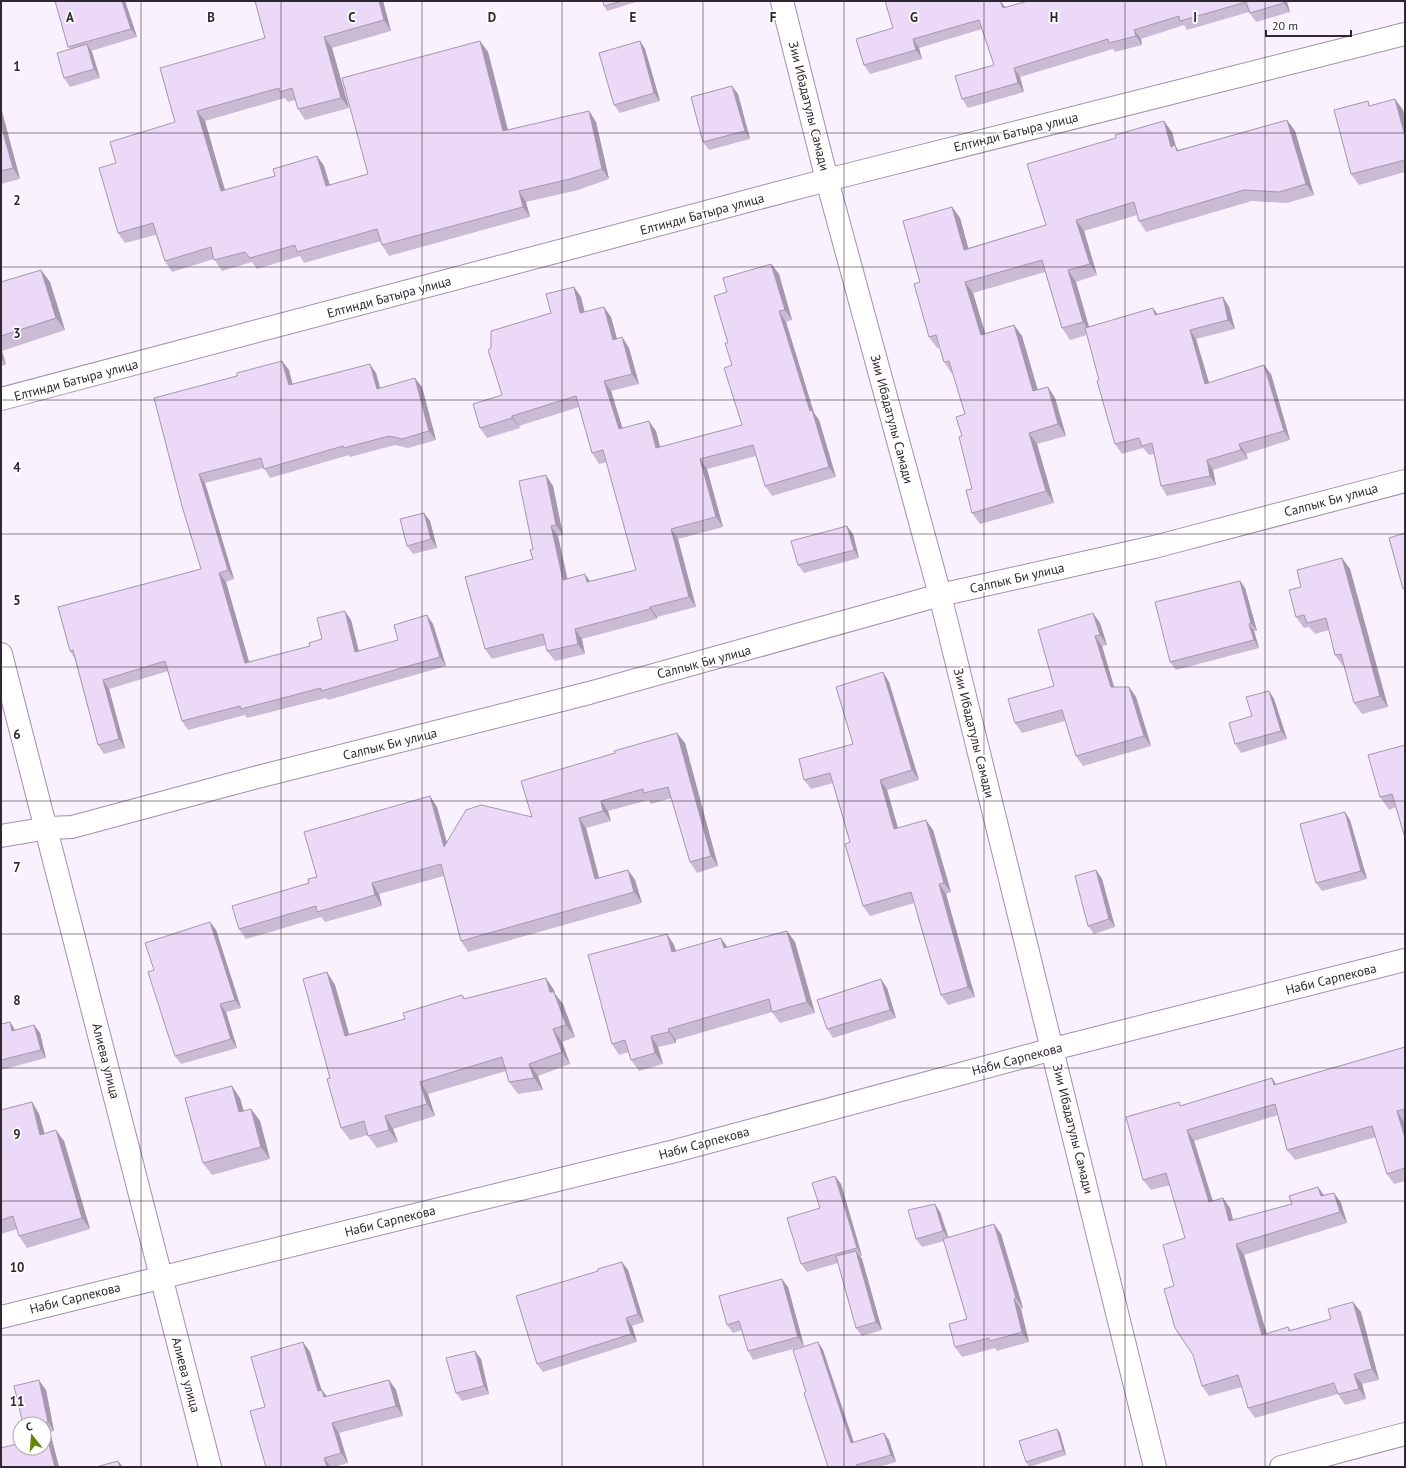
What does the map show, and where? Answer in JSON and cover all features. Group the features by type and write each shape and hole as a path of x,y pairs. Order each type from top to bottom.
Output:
{"street":[{"name":"Зии Ибадатулы Самади","path":"782,1 827,180 940,595 1155,1467"},
{"name":"Елтинди Батыра улица","path":"1,399 827,180 1405,34"},
{"name":"Салпык Би улица","path":"1,836 48,828 72,827 235,783 589,693 940,595 1154,547 1405,481"},
{"name":"Алиева улица","path":"1,654 48,828 160,1277 210,1467"},
{"name":"Наби Сарпекова","path":"1,1317 675,1151 1053,1050 1405,960"},
{"path":"1281,1467 1405,1434"}],"building":[{"path":"55,1 122,1 131,29 68,47"},
{"path":"255,1 379,1 384,20 324,37 341,98 298,109 292,88 280,92 279,88 197,111 221,191 275,176 273,169 317,156 326,186 368,174 342,78 480,41 503,131 589,111 602,169 570,179 519,191 523,207 382,245 377,229 297,252 295,245 250,258 245,252 214,260 211,247 165,261 153,223 118,233 99,168 116,163 110,142 175,122 160,68 265,38"},
{"path":"603,1 622,1 604,6"},
{"path":"885,1 1000,1 1003,8 1028,1 1283,1 1284,3 1250,13 1246,2 1180,21 1179,16 1134,30 1136,36 1109,43 1108,39 1014,68 1018,83 962,99 955,76 994,65 979,20 913,39 916,50 864,65 856,39 893,28"},
{"path":"640,41 654,93 614,105 599,53"},
{"path":"87,44 94,69 64,78 57,53"},
{"path":"732,86 745,131 703,142 691,97"},
{"path":"1395,99 1405,136 1405,160 1351,174 1334,110 1368,101 1369,106"},
{"path":"1287,120 1306,184 1279,192 1244,190 1139,221 1134,202 1076,220 1090,264 1068,270 1083,322 1062,328 1042,260 965,282 981,335 1014,325 1033,391 1048,387 1058,424 1029,433 1046,491 972,513 966,490 972,489 959,437 962,436 956,417 965,414 949,361 944,362 936,335 929,337 914,284 920,282 903,221 952,207 964,250 1046,225 1027,164 1116,138 1115,135 1164,121 1171,147 1175,145 1177,151"},
{"path":"1,125 13,168 1,171"},
{"path":"771,264 785,310 779,311 810,411 812,410 829,467 765,486 753,445 700,459 716,517 671,529 689,597 575,629 578,644 547,651 543,634 485,649 465,577 533,559 530,550 533,549 519,481 546,475 556,525 551,526 563,580 585,574 587,582 636,570 603,450 592,453 576,396 512,416 512,418 480,428 473,404 502,395 488,350 491,348 491,331 551,313 546,294 574,287 580,313 604,307 613,340 622,337 632,374 604,381 619,429 649,421 656,448 742,425 724,368 732,365 725,343 728,343 714,296 727,292 723,278"},
{"path":"41,270 56,318 1,336 1,282"},
{"path":"1223,297 1228,320 1190,330 1205,384 1264,365 1284,431 1239,444 1241,450 1207,460 1210,476 1161,486 1152,443 1142,446 1139,438 1115,444 1097,381 1099,380 1085,328 1153,308 1155,315"},
{"path":"282,361 289,385 370,364 377,389 415,378 429,431 402,439 389,436 344,448 343,446 264,469 261,458 199,474 228,570 219,573 245,663 310,646 309,643 322,639 317,618 345,611 355,652 398,640 394,625 427,615 440,657 321,691 321,688 241,709 240,706 182,721 165,661 103,680 119,739 98,745 73,650 70,651 58,607 201,569 182,506 154,398 237,376 237,373"},
{"path":"424,513 431,539 407,546 400,519"},
{"path":"847,526 854,550 798,565 791,541"},
{"path":"1405,533 1405,588 1403,589 1389,538"},
{"path":"1342,558 1380,696 1354,703 1341,654 1335,655 1326,618 1307,623 1304,615 1296,617 1289,590 1301,587 1297,570"},
{"path":"1240,581 1254,640 1170,662 1155,602"},
{"path":"1093,613 1100,635 1095,636 1111,687 1129,687 1144,736 1076,756 1062,710 1015,723 1008,699 1054,686 1038,630"},
{"path":"883,672 912,770 880,780 894,829 926,820 944,883 939,884 968,987 941,995 911,892 863,906 845,844 850,842 830,773 804,780 799,759 853,744 836,687"},
{"path":"1269,691 1281,731 1235,744 1229,723 1252,716 1246,697"},
{"path":"677,733 711,856 690,862 668,787 644,793 643,789 601,801 603,811 579,818 595,879 628,870 634,892 461,941 441,864 372,883 375,895 317,912 316,906 239,929 232,906 309,883 308,879 317,877 304,832 430,796 444,847 466,810 481,805 532,817 521,781 615,753 614,751"},
{"path":"1405,745 1405,838 1392,794 1380,797 1368,755"},
{"path":"1345,812 1361,871 1316,883 1300,824"},
{"path":"1096,870 1109,919 1088,926 1075,876"},
{"path":"210,922 235,1000 220,1004 231,1039 175,1056 148,972 154,970 145,943"},
{"path":"787,931 807,1002 772,1012 769,999 668,1029 669,1032 651,1036 655,1053 631,1060 625,1040 612,1044 588,955 667,934 672,952 721,938 724,948"},
{"path":"327,972 345,1036 405,1019 403,1013 462,995 464,999 546,978 550,992 554,992 566,1025 553,1029 562,1052 529,1064 534,1078 509,1082 502,1057 420,1082 427,1104 385,1116 389,1130 368,1136 364,1121 341,1128 327,1079 330,1078 303,979"},
{"path":"881,979 890,1010 827,1029 817,1000"},
{"path":"10,1022 12,1031 34,1025 41,1050 1,1060 1,1024"},
{"path":"1405,1047 1405,1109 1397,1111 1405,1138 1405,1168 1387,1174 1372,1126 1287,1150 1275,1104 1187,1130 1209,1202 1223,1198 1229,1221 1292,1204 1289,1196 1318,1187 1321,1196 1334,1193 1340,1212 1236,1244 1262,1335 1288,1327 1289,1331 1331,1319 1328,1309 1353,1302 1372,1369 1354,1374 1359,1389 1338,1394 1334,1383 1248,1408 1238,1375 1202,1386 1193,1355 1175,1328 1164,1289 1174,1286 1163,1245 1185,1238 1166,1173 1143,1180 1126,1117 1179,1102 1180,1106 1272,1078 1274,1085"},
{"path":"232,1086 239,1112 251,1109 261,1147 203,1163 185,1098"},
{"path":"32,1102 40,1135 56,1130 82,1218 19,1236 13,1216 1,1220 1,1110"},
{"path":"835,1176 857,1248 801,1264 787,1218 820,1208 812,1183"},
{"path":"935,1204 943,1231 916,1239 908,1210"},
{"path":"994,1224 1016,1298 1014,1299 1022,1332 990,1341 989,1338 955,1347 949,1324 967,1319 943,1239"},
{"path":"856,1251 876,1322 856,1328 836,1256"},
{"path":"622,1262 638,1314 626,1318 631,1334 537,1364 516,1296 598,1271 598,1269"},
{"path":"782,1279 798,1337 748,1351 739,1321 727,1325 719,1296"},
{"path":"303,1342 318,1391 322,1390 324,1397 389,1380 396,1406 332,1423 341,1453 324,1458 327,1467 266,1467 250,1411 265,1407 251,1357"},
{"path":"818,1342 851,1443 884,1433 891,1455 856,1465 857,1467 828,1467 804,1393 806,1392 793,1350"},
{"path":"475,1351 484,1386 456,1393 446,1358"},
{"path":"39,1380 47,1416 21,1416 14,1386"},
{"path":"1057,1429 1063,1450 1026,1462 1019,1441"},
{"path":"12,1445 12,1456 52,1456 55,1467 1,1467 1,1448"},
{"path":"118,1461 120,1467 96,1467"}]}
